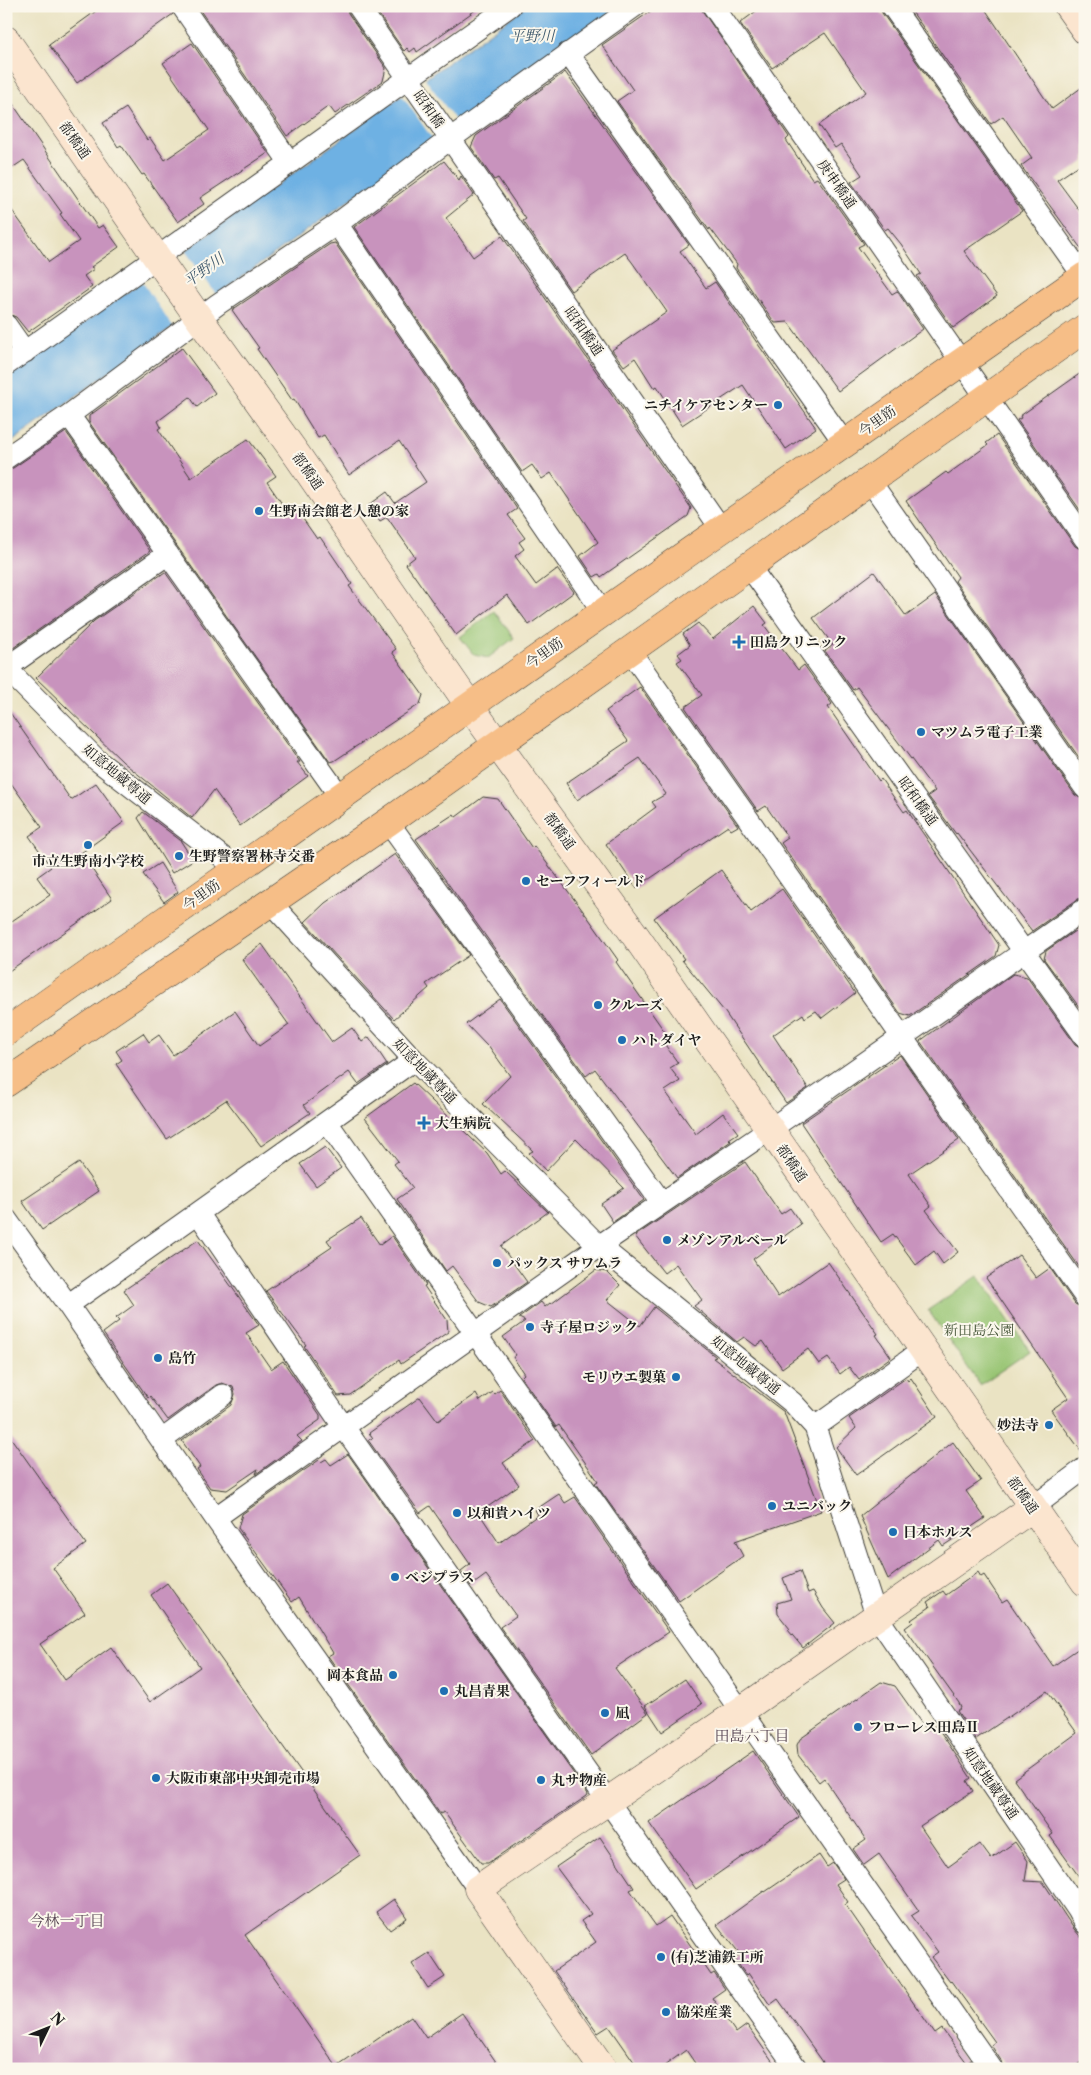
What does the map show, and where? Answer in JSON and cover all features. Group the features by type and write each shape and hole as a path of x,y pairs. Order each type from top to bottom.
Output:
{"main road":[{"name":"今里筋","path":"6,1032 341,798 468,705 1085,277"},
{"path":"6,1083 388,822 1085,328"}],"street":[{"path":"182,6 290,163"},
{"path":"358,6 410,82"},
{"path":"6,365 159,261 290,163 410,82 510,6"},
{"path":"6,458 69,415 198,316 337,224 448,136 635,6"},
{"name":"庚申橋通","path":"713,6 986,398"},
{"path":"892,6 1085,277"},
{"path":"1068,6 1085,30"},
{"name":"都橋通","path":"6,40 159,261 299,458 468,705 637,938 1085,1582"},
{"path":"568,54 845,444"},
{"name":"昭和橋","path":"410,82 448,136"},
{"name":"昭和橋通","path":"448,136 722,530"},
{"path":"337,224 603,612"},
{"path":"6,325 25,352"},
{"path":"986,398 1085,539"},
{"path":"69,415 341,798"},
{"path":"870,481 1085,788"},
{"path":"6,668 168,554"},
{"name":"昭和橋通","path":"749,566 1085,1037"},
{"path":"630,651 1085,1297"},
{"name":"如意地蔵尊通","path":"6,668 98,761 238,869"},
{"path":"388,822 662,1203"},
{"name":"如意地蔵尊通","path":"271,903 414,1060 599,1246 793,1403 815,1427 876,1615 1085,1922"},
{"path":"215,1518 343,1426 476,1335 599,1246 769,1130 1085,909"},
{"path":"68,1305 414,1060"},
{"path":"327,1122 742,1710 992,2069"},
{"path":"198,1213 343,1426 797,2069"},
{"path":"6,1219 603,2069"},
{"path":"815,1427 923,1350"},
{"path":"162,1440 223,1395"},
{"path":"478,1889 742,1710 1032,1508 1085,1468"}],"green space":[{"path":"494,611 514,638 488,658 474,655 460,637"},
{"name":"新田島公園","path":"978,1276 1030,1351 980,1385 928,1310"}],"water":[{"name":"平野川","path":"527,6 620,6 6,446 6,379"}],"pier":[{"path":"424,77 458,124 434,141 401,94"},
{"path":"184,249 218,297 174,329 141,280"}],"building":[{"path":"103,6 170,6 173,14 77,83 49,45"},
{"path":"197,6 346,6 348,13 386,68 383,81 335,114 329,106 287,136"},
{"path":"373,6 481,6 417,52 415,48 410,52 407,48 404,51"},
{"path":"658,6 699,6 789,137 786,140 813,180 817,178 864,244 858,247 892,294 897,291 923,329 838,391 788,322 775,323 736,268 737,264 710,228 709,230 617,101 633,90 602,45"},
{"path":"763,6 880,6 882,13 1022,211 964,251 997,296 953,328 917,276 921,274 901,244 888,228 885,230 851,182 862,175 841,144 835,148 819,125 866,92 825,33 772,68 740,23"},
{"path":"908,6 983,6 1052,109 1085,85 1085,161 1057,180 1085,218 1085,254 1021,166 1032,158 1003,116 991,124"},
{"path":"192,43 268,153 200,198 204,204 178,222 121,145 118,147 103,123 126,108 147,140 150,138 165,160 209,130 163,63"},
{"path":"565,72 689,245 680,251 706,288 715,282 816,428 786,449 743,385 682,425 657,386 654,388 635,358 624,366 612,350 667,312 632,262 625,253 571,291 523,221 526,219 498,178 494,180 471,147 476,136"},
{"path":"6,94 98,228 103,225 119,247 91,267 94,269 84,276 92,287 28,332 16,317 6,313 6,202 49,262 79,241 60,214 62,213 24,160 6,172"},
{"path":"444,161 459,180 461,176 474,195 446,218 473,257 502,236 691,508 688,516 601,577 599,574 594,577 580,556 598,542 551,473 542,479 532,465 522,472 354,227"},
{"path":"335,243 517,509 508,515 525,538 519,542 524,549 515,556 536,585 557,569 574,592 529,625 507,595 456,635 406,564 415,557 387,517 380,521 369,505 387,492 395,503 426,482 399,441 349,475 324,435 318,438 294,399 292,400 232,310 330,244"},
{"path":"182,348 215,393 197,407 190,397 158,421 161,427 158,429 191,478 248,439 276,476 267,482 289,514 296,509 317,539 320,537 352,584 349,586 396,649 392,652 423,695 420,704 334,761 330,762 89,422 89,416"},
{"path":"1085,370 1085,517 1017,420"},
{"path":"66,432 150,551 6,653 6,470 13,468"},
{"path":"997,435 1075,546 1085,551 1085,766 955,581 958,577 906,501 988,445 986,443"},
{"path":"165,572 308,776 240,826 214,790 192,818 123,762 36,678 94,621"},
{"path":"874,572 906,616 935,595 1075,795 1085,800 1085,897 1078,899 1032,931 928,796 935,791 857,687 853,690 825,651 833,645 813,618"},
{"path":"754,606 767,623 764,625 798,670 804,665 832,704 828,707 879,781 881,779 904,812 907,810 999,945 996,956 910,1016 900,1013 781,843 788,838 766,806 758,811 685,707 702,695 677,662 682,659 678,654 690,645 683,634 698,623 713,639"},
{"path":"640,687 738,826 731,830 728,826 636,888 606,844 656,807 652,802 666,794 640,758 577,800 566,783 628,741 606,711"},
{"path":"6,707 71,800 96,783 124,822 81,853 112,899 6,973 6,925 50,895 37,877 51,867 29,836 42,827 6,776"},
{"path":"483,797 498,799 532,848 534,846 589,919 618,960 616,962 667,1035 661,1039 678,1063 670,1068 680,1081 665,1091 696,1134 723,1113 738,1133 729,1139 731,1141 677,1178 595,1069 586,1076 416,839 454,814 456,817"},
{"path":"143,812 180,840 193,860 172,873 138,818"},
{"path":"395,854 469,955 426,984 429,988 394,1019 305,922 325,903"},
{"path":"160,863 178,892 164,902 143,874"},
{"path":"721,870 751,912 782,889 855,993 822,1018 816,1011 805,1018 803,1014 773,1035 808,1088 786,1103 724,1011 682,960 684,959 654,918"},
{"path":"1085,924 1085,1015 1044,959 1046,951"},
{"path":"262,944 332,1042 352,1028 362,1042 369,1037 387,1064 358,1084 349,1072 304,1105 310,1113 261,1146 226,1100 167,1139 116,1064 122,1060 116,1051 143,1033 149,1042 159,1035 173,1055 235,1011 259,1046 289,1025 242,959"},
{"path":"1013,974 1027,977 1075,1044 1085,1049 1085,1275 920,1041"},
{"path":"500,999 644,1200 613,1222 601,1204 624,1188 576,1139 546,1171 529,1153 533,1151 483,1104 510,1076 488,1045 466,1024"},
{"path":"900,1055 959,1140 909,1174 931,1206 926,1210 958,1252 943,1264 934,1251 916,1265 893,1234 881,1242 801,1123"},
{"path":"413,1083 487,1153 501,1174 505,1171 548,1212 501,1246 527,1282 491,1307 479,1302 452,1266 446,1271 397,1199 413,1188 394,1164 398,1161 365,1118"},
{"path":"325,1147 341,1168 316,1186 300,1164"},
{"path":"745,1162 781,1214 790,1208 801,1224 753,1259 778,1297 828,1262 878,1334 876,1335 891,1357 859,1380 849,1367 840,1374 828,1358 819,1364 808,1349 782,1368 763,1341 756,1346 744,1337 737,1342 694,1306 702,1300 676,1264 664,1273 635,1236"},
{"path":"79,1163 99,1191 42,1230 22,1201"},
{"path":"361,1218 380,1245 392,1236 426,1285 424,1286 447,1320 448,1332 401,1364 399,1360 350,1395 338,1396 304,1346 306,1345 266,1291 332,1247 327,1240"},
{"path":"198,1240 259,1325 246,1333 271,1369 283,1361 320,1415 320,1420 297,1436 302,1441 256,1474 258,1469 227,1490 210,1488 197,1469 200,1467 182,1441 231,1405 235,1394 233,1387 222,1383 216,1385 168,1420 150,1396 148,1398 103,1333 119,1321 116,1318 134,1305 124,1290"},
{"path":"1019,1255 1036,1278 1050,1268 1075,1304 1085,1309 1085,1456 1051,1410 1068,1398 986,1278"},
{"path":"596,1270 607,1272 620,1285 607,1300 640,1326 654,1307 716,1357 713,1358 784,1412 821,1511 735,1541 743,1556 679,1601 595,1483 598,1481 559,1425 556,1427 521,1377 524,1374 513,1357 516,1355 503,1337 525,1321 519,1318 541,1302 545,1307 551,1304"},
{"path":"906,1378 908,1381 911,1378 937,1417 856,1475 836,1447 856,1428 849,1418"},
{"path":"500,1390 535,1441 503,1463 519,1485 479,1513 499,1543 538,1515 535,1510 559,1494 565,1503 575,1497 669,1632 615,1668 648,1713 591,1755 500,1627 516,1616 486,1575 471,1586 461,1571 470,1564 430,1506 420,1513 368,1440 373,1438 369,1433 420,1397 438,1421 476,1394 480,1401 493,1392 495,1394"},
{"name":"大阪市東部中央卸売市場","path":"6,1431 86,1544 53,1568 85,1613 40,1644 65,1680 111,1647 150,1702 200,1667 151,1595 167,1583 360,1855 245,1935 337,2067 411,2016 426,2038 462,2013 501,2069 6,2069"},
{"path":"953,1442 981,1481 966,1491 985,1518 943,1546 939,1540 888,1579 860,1516"},
{"path":"348,1454 588,1794 488,1863 481,1863 444,1812 440,1814 328,1656 333,1653 299,1597 292,1602 238,1528 242,1514 319,1460 321,1462 326,1459 331,1465"},
{"path":"800,1571 808,1593 813,1591 835,1623 803,1648 778,1614 777,1603 791,1599 783,1578"},
{"path":"978,1572 981,1577 984,1575 1002,1602 1007,1599 1053,1666 1085,1644 1085,1885 1050,1836 1053,1834 1014,1779 1077,1733 1047,1691 976,1739 957,1711 961,1708 959,1703 905,1628 913,1622 911,1620 930,1607 927,1602 943,1591 946,1595"},
{"path":"685,1679 702,1704 662,1732 645,1706"},
{"path":"881,1682 895,1686 927,1731 936,1725 971,1778 967,1781 973,1791 920,1826 948,1867 980,1844 991,1859 1015,1842 1028,1861 1025,1881 1043,1882 1074,1929 1085,1942 1085,2059 1072,2069 1004,2069 1002,2062 991,2045 995,2042 951,1981 931,1957 938,1952 911,1916 919,1911 879,1854 864,1865 853,1849 866,1840 824,1778 819,1782 798,1755 797,1745 800,1739"},
{"path":"753,1751 799,1817 696,1889 649,1823"},
{"path":"600,1837 634,1888 630,1890 656,1926 670,1916 711,1975 714,1973 725,1989 712,1998 736,2033 747,2025 778,2069 699,2069 686,2050 660,2069 639,2069 609,2026 598,2033 554,1971 596,1942 581,1921 591,1914 556,1867"},
{"path":"819,1855 827,1867 833,1863 844,1879 836,1884 848,1902 845,1904 935,2034 942,2029 967,2063 971,2060 977,2069 828,2069 778,1999 770,2005 748,1973 746,1975 734,1958 740,1954 717,1925"},
{"path":"394,1899 407,1918 390,1930 376,1912"},
{"path":"429,1953 445,1977 428,1988 412,1964"}],"place":[{"name":"ニチイケアセンター","path":"778,405"},
{"name":"生野南会館老人憩の家","path":"259,511"},
{"name":"田島クリニック","path":"739,642"},
{"name":"マツムラ電子工業","path":"921,732"},
{"name":"市立生野南小学校","path":"88,845"},
{"name":"生野警察署林寺交番","path":"179,856"},
{"name":"セーフフィールド","path":"526,881"},
{"name":"クルーズ","path":"598,1005"},
{"name":"ハトダイヤ","path":"622,1040"},
{"name":"大生病院","path":"424,1123"},
{"name":"メゾンアルベール","path":"667,1240"},
{"name":"パックス サワムラ","path":"497,1263"},
{"name":"寺子屋ロジック","path":"530,1327"},
{"name":"島竹","path":"158,1358"},
{"name":"モリウエ製菓","path":"676,1377"},
{"name":"妙法寺","path":"1049,1425"},
{"name":"ユニバック","path":"772,1506"},
{"name":"以和貴ハイツ","path":"457,1513"},
{"name":"日本ホルス","path":"893,1532"},
{"name":"ベジプラス","path":"395,1577"},
{"name":"岡本食品","path":"393,1675"},
{"name":"丸昌青果","path":"444,1691"},
{"name":"凪","path":"605,1713"},
{"name":"フローレス田島Ⅱ","path":"858,1727"},
{"name":"大阪市東部中央卸売市場","path":"156,1778"},
{"name":"丸サ物産","path":"541,1780"},
{"name":"(有)芝浦鉄工所","path":"661,1957"},
{"name":"協栄産業","path":"666,2012"}],"district":[{"name":"田島六丁目","path":"752,1736"},
{"name":"今林一丁目","path":"67,1921"}]}
